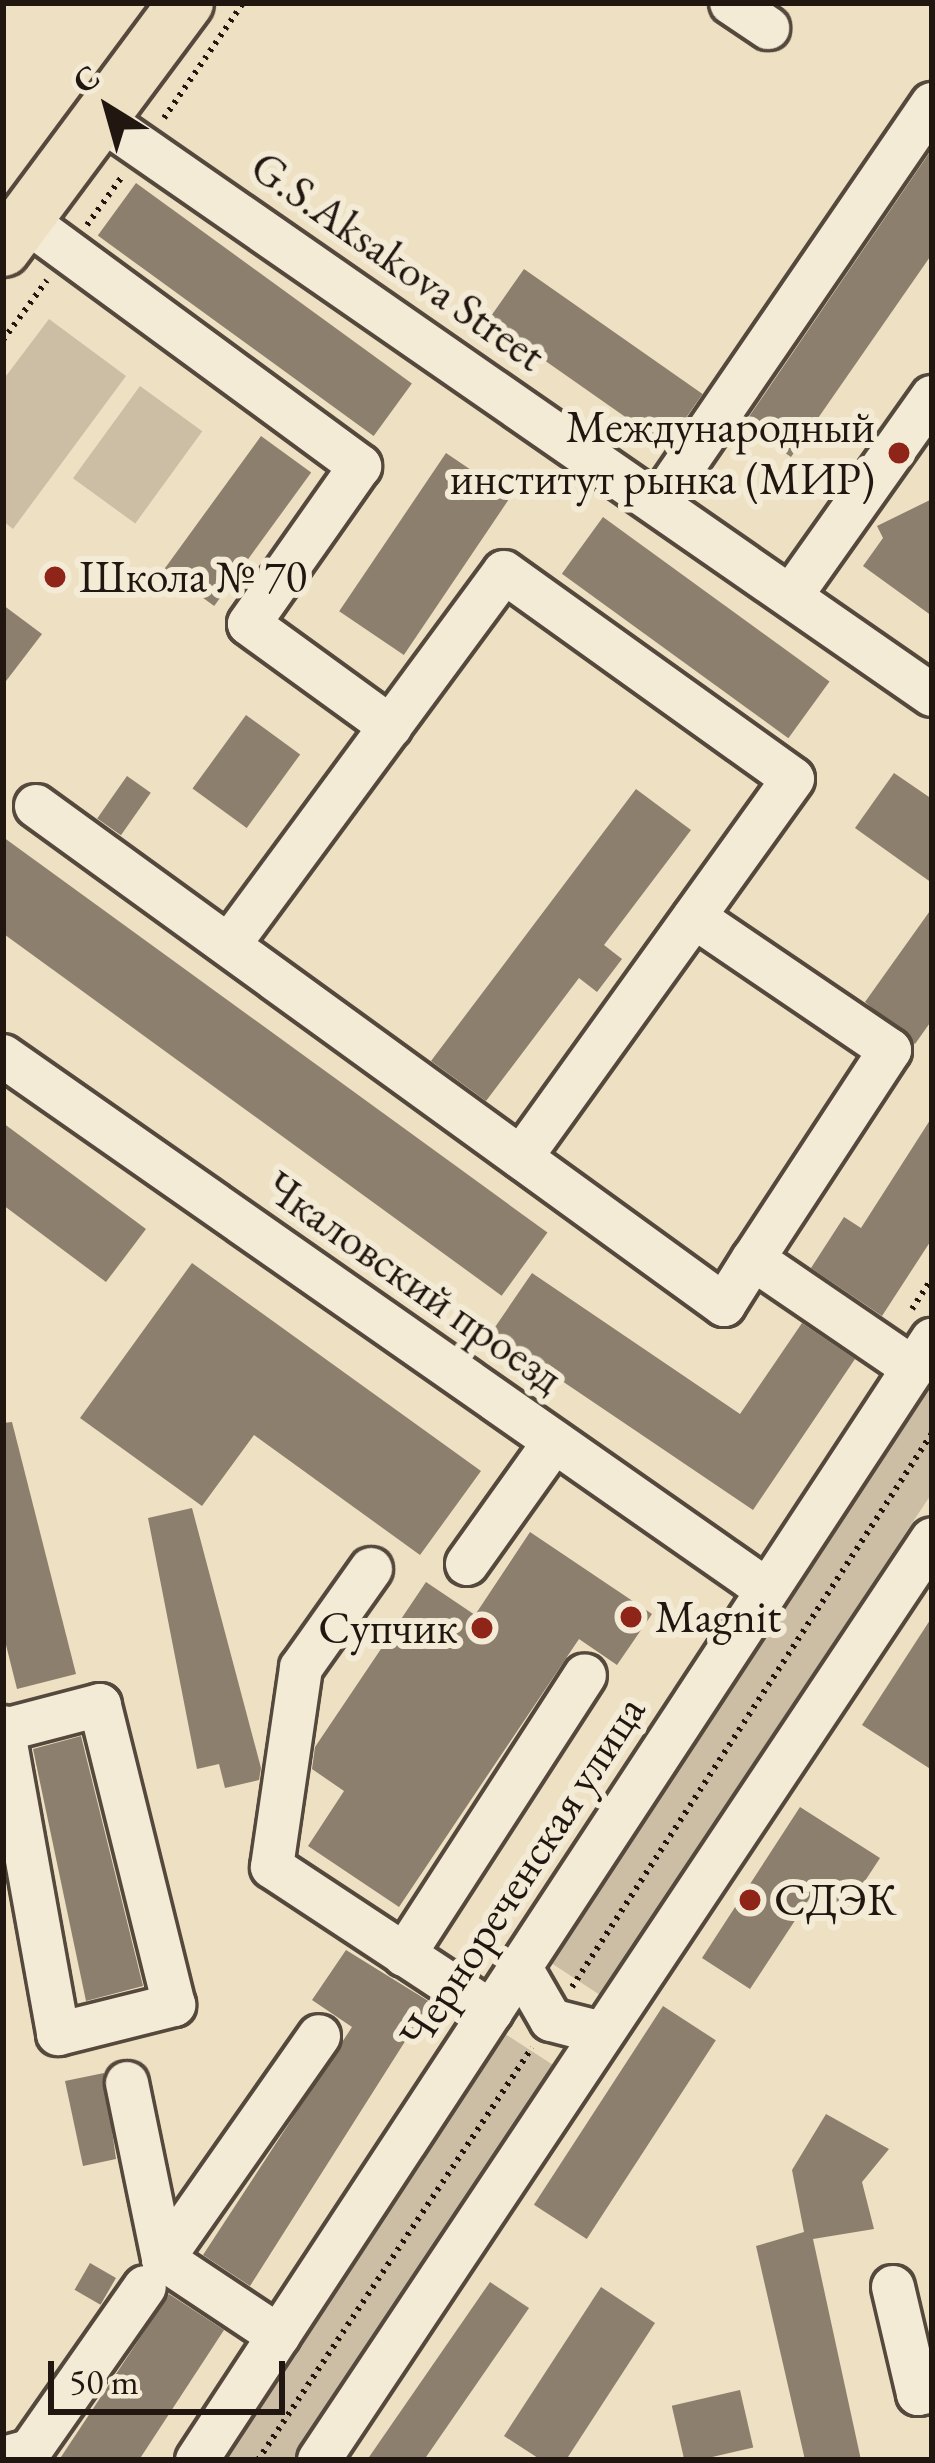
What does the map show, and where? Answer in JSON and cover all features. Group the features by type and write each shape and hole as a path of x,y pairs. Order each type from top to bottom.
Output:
{"main road":[{"path":"14,235 186,3"}],"street":[{"path":"731,3 768,28"},
{"path":"658,504 932,104"},
{"name":"G.S.Aksakova Street","path":"101,119 932,695"},
{"path":"14,235 360,466 249,624 391,727"},
{"path":"791,596 932,398"},
{"path":"230,945 504,572 793,779 521,1157"},
{"path":"36,806 724,1306 890,1050 694,916"},
{"name":"Чкаловский проезд","path":"3,1056 767,1590"},
{"path":"752,1258 923,1354"},
{"name":"Чернореченская улица","path":"197,2460 923,1354"},
{"path":"467,1564 554,1442"},
{"path":"319,2460 598,2032 932,1539"},
{"path":"371,1569 301,1668 272,1867 492,2012"},
{"path":"404,1954 585,1675"},
{"path":"100,1705 174,2005 58,2034 20,1953 40,1894 3,1729 100,1705"},
{"path":"521,1969 550,2020 598,2032"},
{"path":"3,2458 30,2451 319,2036"},
{"path":"127,2083 154,2273"},
{"path":"154,2273 280,2336"},
{"path":"893,2287 918,2394 932,2391"}],"path":[{"path":"258,2460 932,1433"}],"shaded area":[{"path":"49,319 126,376 13,529 3,521 3,380"},
{"path":"140,386 202,431 135,523 73,478"},
{"path":"932,1374 932,1493 600,1995 545,1959"},
{"path":"499,2030 558,2068 303,2460 220,2460"}],"building":[{"path":"932,149 932,254 791,457 744,424"},
{"path":"136,183 412,383 374,436 98,236"},
{"path":"524,269 703,394 666,446 488,321"},
{"path":"261,436 311,472 214,606 164,569"},
{"path":"446,453 511,497 404,655 339,611"},
{"path":"932,499 932,616 863,566 883,538 877,526"},
{"path":"603,517 830,682 788,738 562,574"},
{"path":"3,605 42,634 3,685"},
{"path":"246,715 300,754 247,828 193,789"},
{"path":"894,773 932,799 932,883 855,828"},
{"path":"127,776 151,793 121,835 97,819"},
{"path":"636,789 691,830 604,945 622,959 597,992 579,978 486,1101 431,1061"},
{"path":"3,837 547,1233 502,1296 3,933"},
{"path":"932,908 932,1020 915,1044 865,1002"},
{"path":"932,1117 932,1239 882,1316 811,1268 844,1217 861,1228"},
{"path":"3,1123 146,1229 106,1282 3,1205"},
{"path":"192,1263 481,1471 420,1555 254,1435 202,1506 80,1418"},
{"path":"532,1273 740,1414 802,1323 855,1359 753,1510 491,1333"},
{"path":"12,1422 76,1674 17,1689 3,1633 3,1423"},
{"path":"192,1508 261,1768 259,1780 225,1788 219,1764 197,1769 148,1518"},
{"path":"530,1532 652,1614 617,1665 579,1639 399,1907 308,1846 344,1791 312,1769 315,1747 426,1582 475,1615"},
{"path":"932,1617 932,1770 862,1725"},
{"path":"81,1736 143,1986 86,2001 33,1749"},
{"path":"800,1807 880,1858 846,1910 815,1890 750,1989 702,1958"},
{"path":"346,1950 430,2002 250,2286 203,2255 352,2027 312,2000"},
{"path":"663,2006 716,2040 587,2239 534,2205"},
{"path":"104,2073 116,2159 83,2166 65,2081"},
{"path":"826,2114 889,2149 862,2182 874,2229 813,2239 861,2460 805,2460 756,2246 804,2232 792,2170"},
{"path":"90,2263 116,2278 100,2305 74,2290"},
{"path":"490,2282 529,2308 424,2460 367,2460"},
{"path":"601,2287 655,2323 566,2460 541,2460 504,2436"},
{"path":"169,2294 224,2330 139,2460 59,2460"},
{"path":"740,2390 753,2447 684,2460 672,2406"}],"place":[{"name":"Международный институт рынка (МИР)","path":"899,453"},
{"name":"Школа № 70","path":"55,577"},
{"name":"Magnit","path":"631,1617"},
{"name":"Супчик","path":"482,1628"},
{"name":"СДЭК","path":"750,1900"}]}
